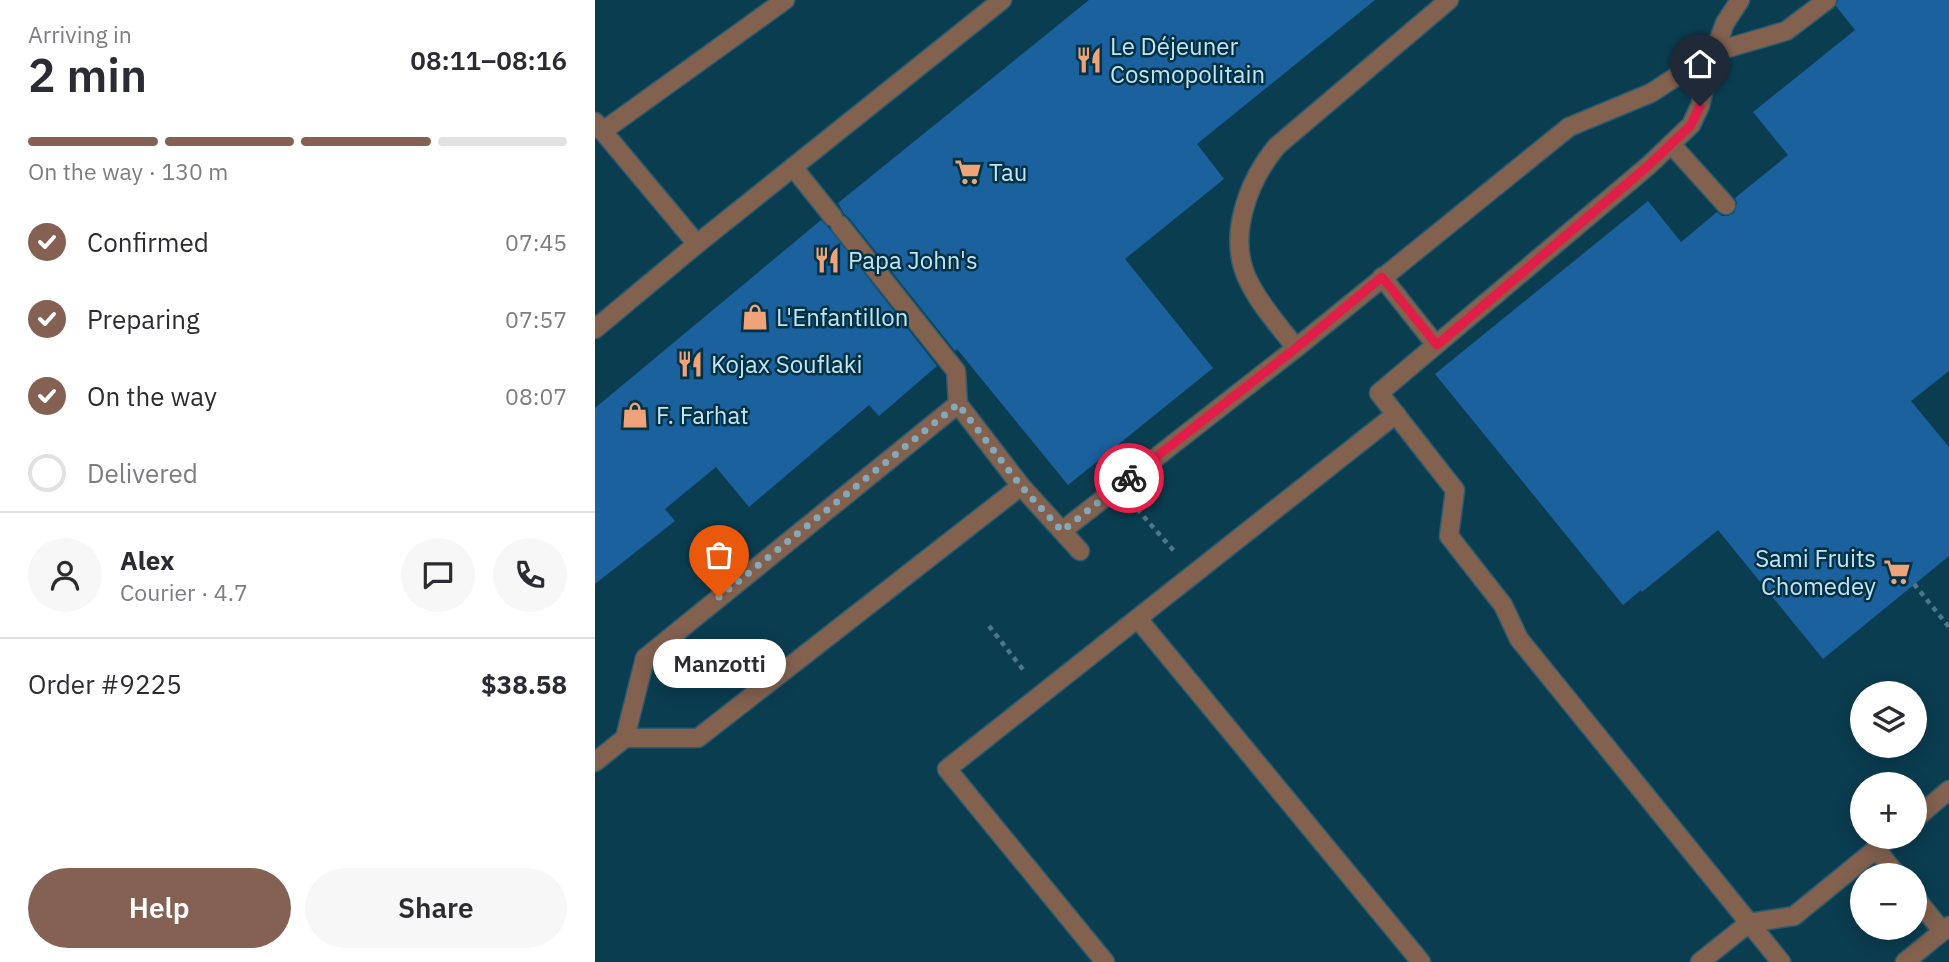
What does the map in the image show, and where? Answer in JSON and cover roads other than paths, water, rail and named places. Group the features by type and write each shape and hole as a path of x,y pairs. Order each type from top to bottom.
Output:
{"street":[{"path":"698,244 599,126 785,0"},
{"path":"595,329 1002,0"},
{"path":"1296,348 1254,292 1241,262 1241,222 1256,178 1277,146 1449,0"},
{"path":"1740,0 1725,23 1714,52 1700,106 1691,125 1648,166 1379,393 1455,490 1449,536 1503,605 1519,639 1781,962"},
{"path":"1062,531 1296,348 1569,127 1651,93 1714,52 1786,32 1827,0"},
{"path":"1671,144 1727,205"},
{"path":"793,167 956,371 958,404 1021,486 1080,551"},
{"path":"1382,277 1437,345"},
{"path":"595,762 625,738 645,658 958,404"},
{"path":"1105,962 947,769 1396,414"},
{"path":"625,738 698,738 1021,486"},
{"path":"1138,619 1420,962"},
{"path":"1927,809 1949,790"},
{"path":"1700,962 1749,923 1794,916 1876,849 1887,863"},
{"path":"1905,962 1946,928 1927,909"}],"place":[{"name":"Le Déjeuner Cosmopolitain","path":"1089,60"},
{"name":"Tau","path":"968,172"},
{"name":"Papa John's","path":"827,260"},
{"name":"L'Enfantillon","path":"755,317"},
{"name":"Kojax Souflaki","path":"690,364"},
{"name":"F. Farhat","path":"635,415"},
{"name":"Sami Fruits Chomedey","path":"1897,572"},
{"name":"Manzotti","path":"719,597"}]}
